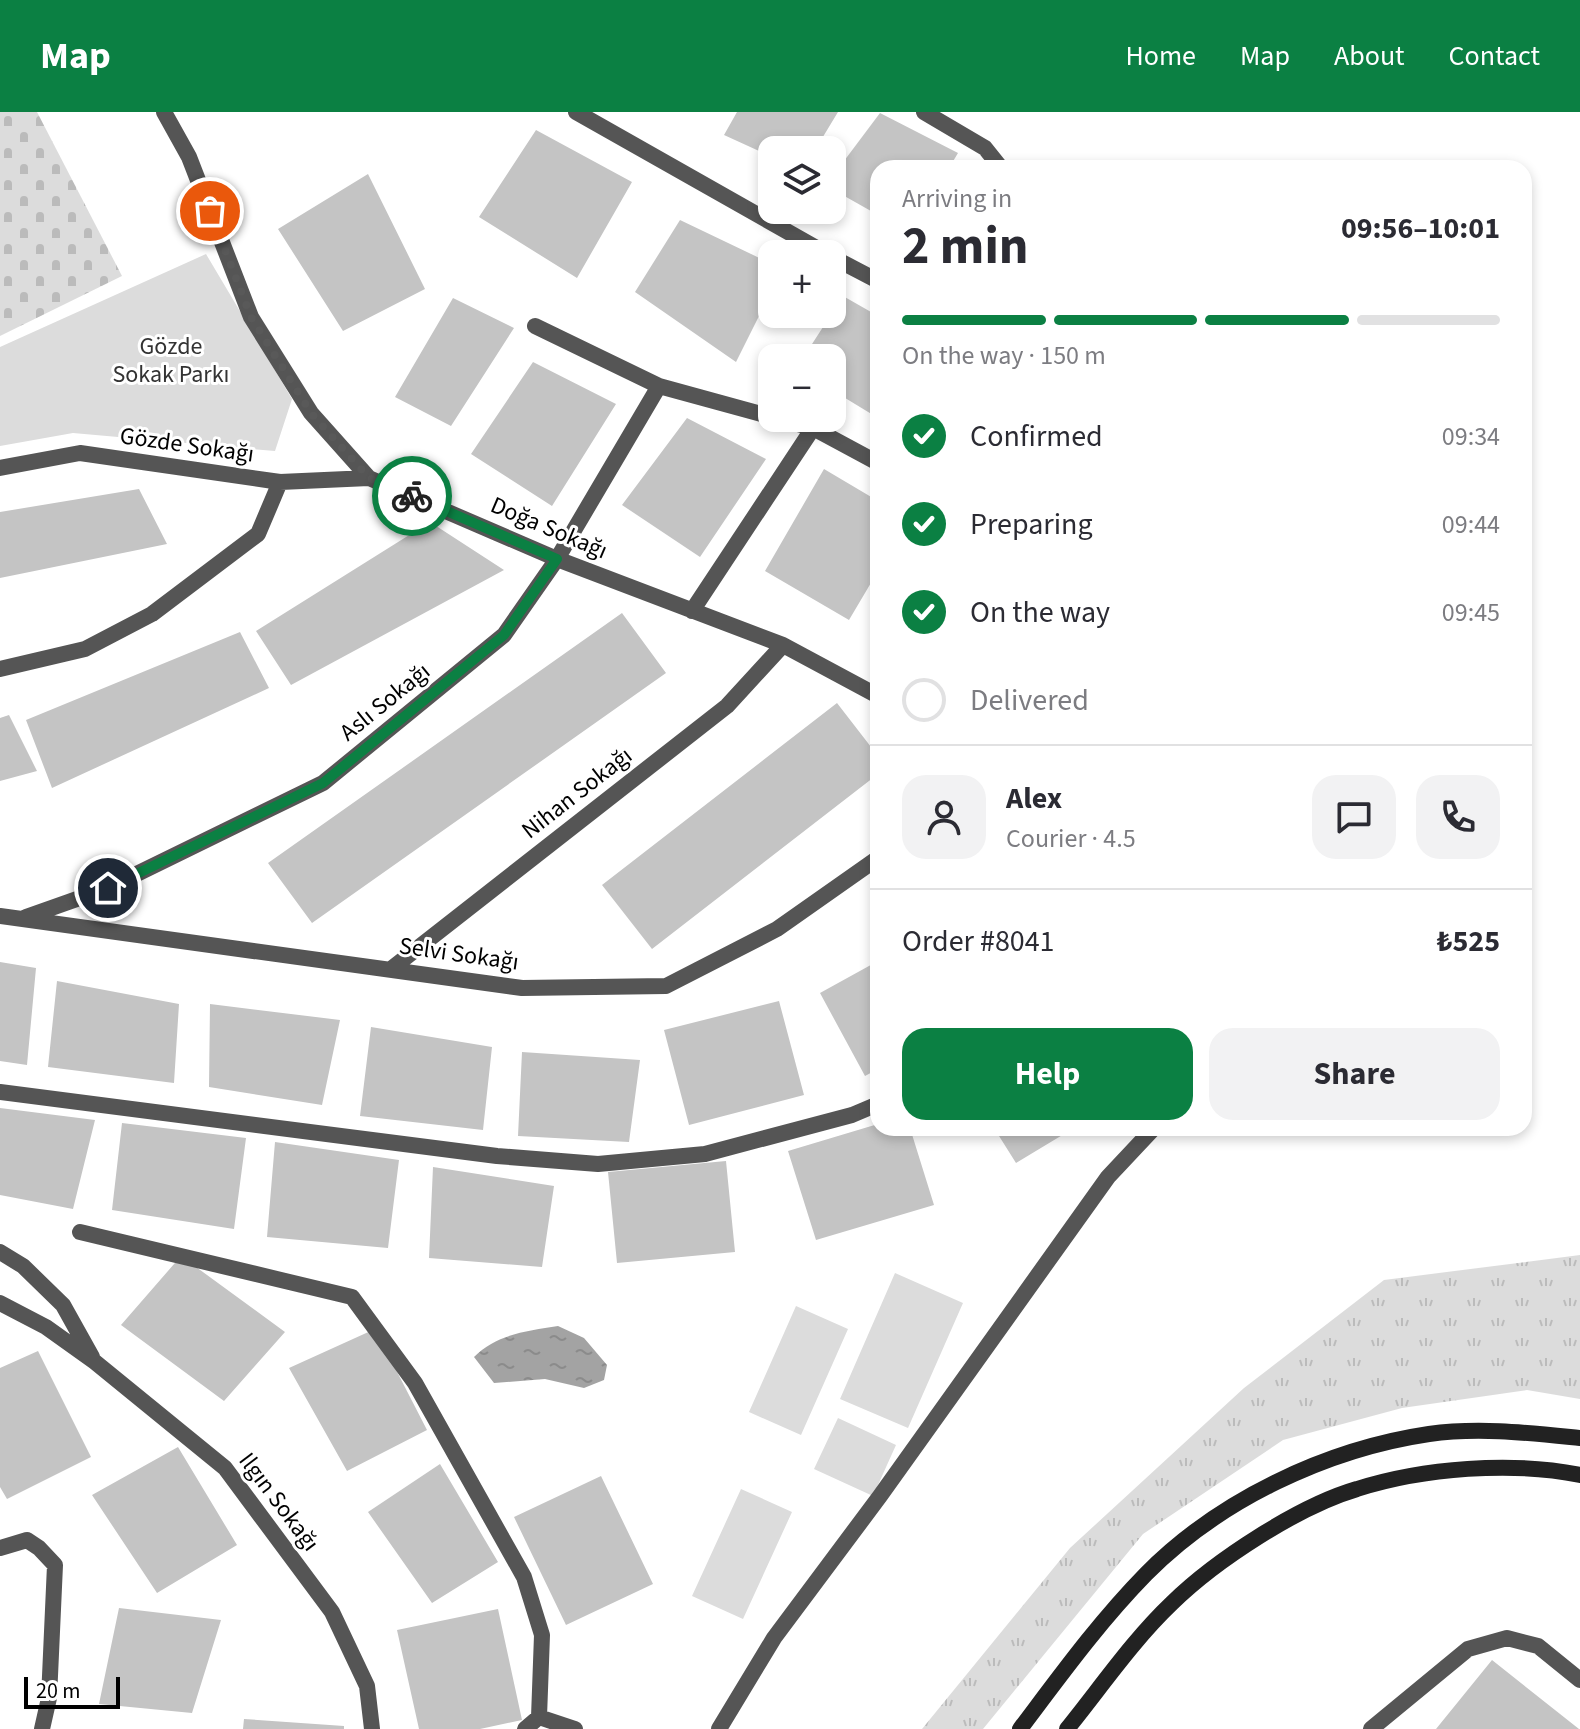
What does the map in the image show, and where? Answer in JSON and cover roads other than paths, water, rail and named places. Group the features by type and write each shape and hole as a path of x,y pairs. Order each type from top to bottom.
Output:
{"main road":[{"path":"1020,1729 1101,1622 1149,1571 1207,1524 1247,1497 1310,1467 1363,1448 1431,1434 1497,1431 1580,1438"},
{"path":"1067,1729 1172,1603 1222,1560 1311,1508 1356,1489 1410,1477 1488,1468 1561,1471 1580,1475"}],"street":[{"name":"Doğa Sokağı","path":"164,112 189,157 251,317 311,413 369,478 557,559 783,645 870,692"},
{"path":"576,112 803,240"},
{"path":"924,112 985,148 995,160"},
{"path":"846,264 870,277"},
{"path":"535,326 659,386 758,414"},
{"name":"Aslı Sokağı","path":"23,918 108,888 323,783 504,635 557,559 659,386"},
{"path":"692,611 810,432"},
{"path":"820,432 870,459"},
{"name":"Gözde Sokağı","path":"0,468 80,453 280,482 369,478"},
{"path":"0,669 85,649 152,614 258,534 280,482"},
{"name":"Nihan Sokağı","path":"391,969 727,706 783,645"},
{"name":"Selvi Sokağı","path":"0,916 522,988 666,986 777,929 870,864"},
{"path":"0,1092 497,1156 598,1164 705,1154 852,1115 870,1107"},
{"path":"719,1729 774,1638 880,1496 1108,1177 1146,1136"},
{"path":"80,1232 352,1297 415,1383 524,1577 542,1635 539,1717 525,1729"},
{"path":"0,1252 23,1266 63,1305 95,1362"},
{"name":"Ilgın Sokağı","path":"0,1303 46,1327 95,1362 225,1468 332,1612 367,1686 372,1729"},
{"path":"0,1548 27,1540 55,1565 49,1698 42,1729"},
{"path":"1371,1729 1468,1649 1507,1638 1538,1646 1580,1680"},
{"path":"539,1717 575,1729"}],"water":[{"path":"558,1326 584,1338 607,1365 604,1380 584,1388 545,1379 494,1383 474,1357 503,1338"}],"park label":[{"name":"Gözde Sokak Parkı","path":"171,360"}]}
